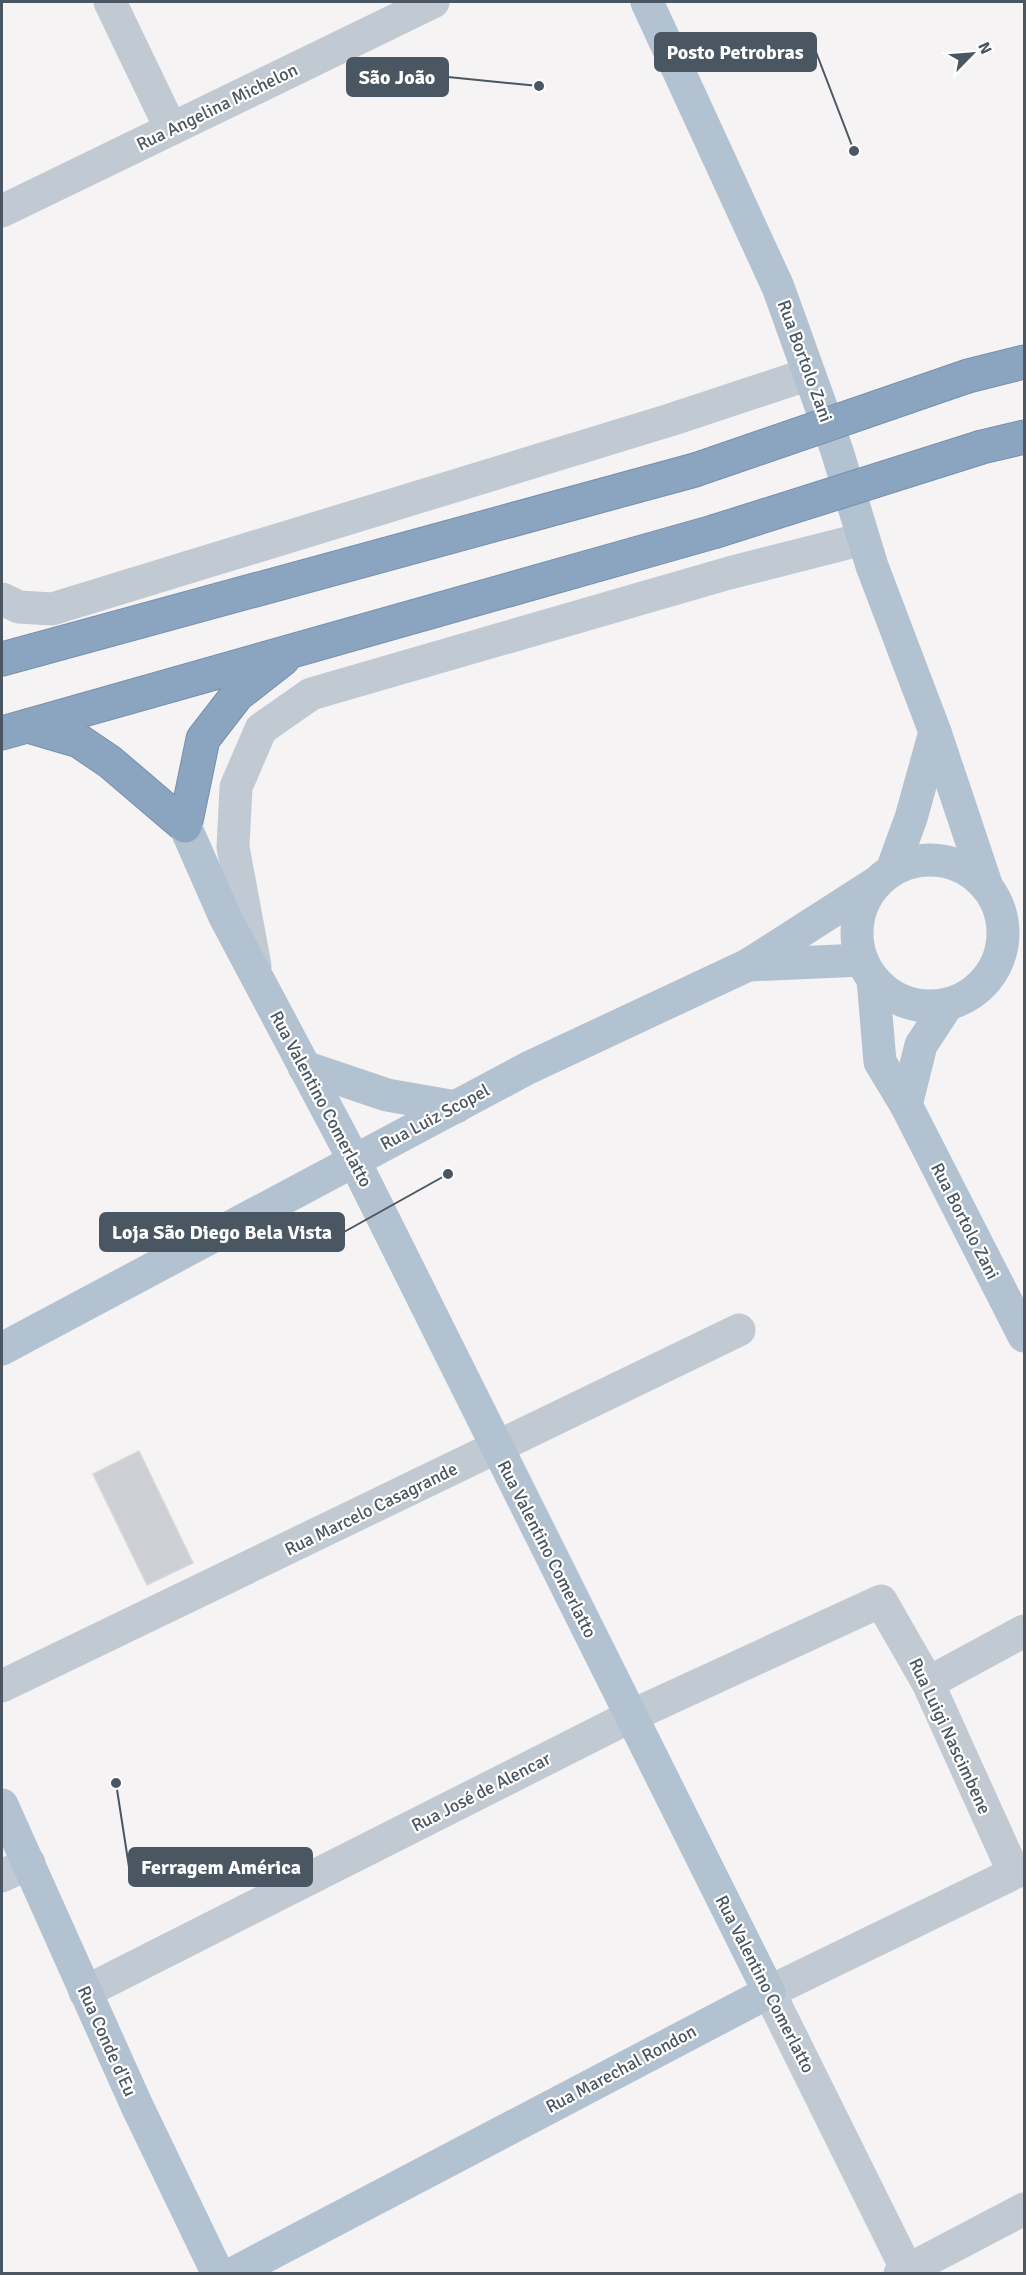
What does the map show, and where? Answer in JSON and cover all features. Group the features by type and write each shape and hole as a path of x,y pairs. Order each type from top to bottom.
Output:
{"highway":[{"path":"8,652 695,470 968,376 1024,362"},
{"path":"15,730 297,648 712,532 982,447 1024,436"},
{"path":"15,730 79,741 110,762 185,826 203,739 237,695 297,648"}],"main road":[{"name":"Rua Bortolo Zani","path":"647,2 778,287 837,451 863,539 935,732 987,887"},
{"path":"884,876 912,862 932,859 953,863 971,872 987,887 997,904 1002,925 999,955 984,982 967,995 948,1004 928,1006 907,1002 889,993 868,970 857,941 858,920 865,900 884,876 910,818 935,732"},
{"name":"Rua Valentino Comerlatto","path":"185,826 225,917 354,1160 496,1449 769,1992"},
{"name":"Rua Luiz Scopel","path":"2,1349 528,1068 748,965 884,876"},
{"name":"Rua Luiz Scopel","path":"748,965 868,970"},
{"name":"Rua Bortolo Zani","path":"868,970 880,1062 906,1105 1024,1336"},
{"path":"906,1105 921,1045 948,1004"},
{"path":"304,1067 387,1095 456,1107"},
{"name":"Rua Conde d'Eu","path":"2,1805 15,1870 85,1992 218,2274"},
{"name":"Rua Marechal Rondon","path":"232,2274 769,1992"}],"street":[{"path":"110,2 171,129"},
{"name":"Rua Angelina Michelon","path":"2,212 433,2"},
{"path":"2,599 19,607 52,609 670,420 809,374"},
{"path":"258,980 233,847 236,787 261,729 286,709 311,694 410,664 729,573 863,539"},
{"name":"Rua Marcelo Casagrande","path":"2,1686 739,1330"},
{"name":"Rua José de Alencar","path":"85,1992 631,1716 881,1601"},
{"name":"Rua Luigi Nascimbene","path":"881,1601 928,1683 1014,1873"},
{"path":"928,1683 1024,1631"},
{"name":"Rua Marechal Rondon","path":"769,1992 1014,1873"},
{"name":"Rua Valentino Comerlatto","path":"769,1992 905,2272"},
{"path":"905,2272 1024,2209"}],"building":[{"path":"139,1451 193,1563 147,1585 93,1474"}],"place":[{"name":"São João","path":"539,86"},
{"name":"Posto Petrobras","path":"854,151"},
{"name":"Loja São Diego Bela Vista","path":"448,1174"},
{"name":"Ferragem América","path":"116,1783"}]}
